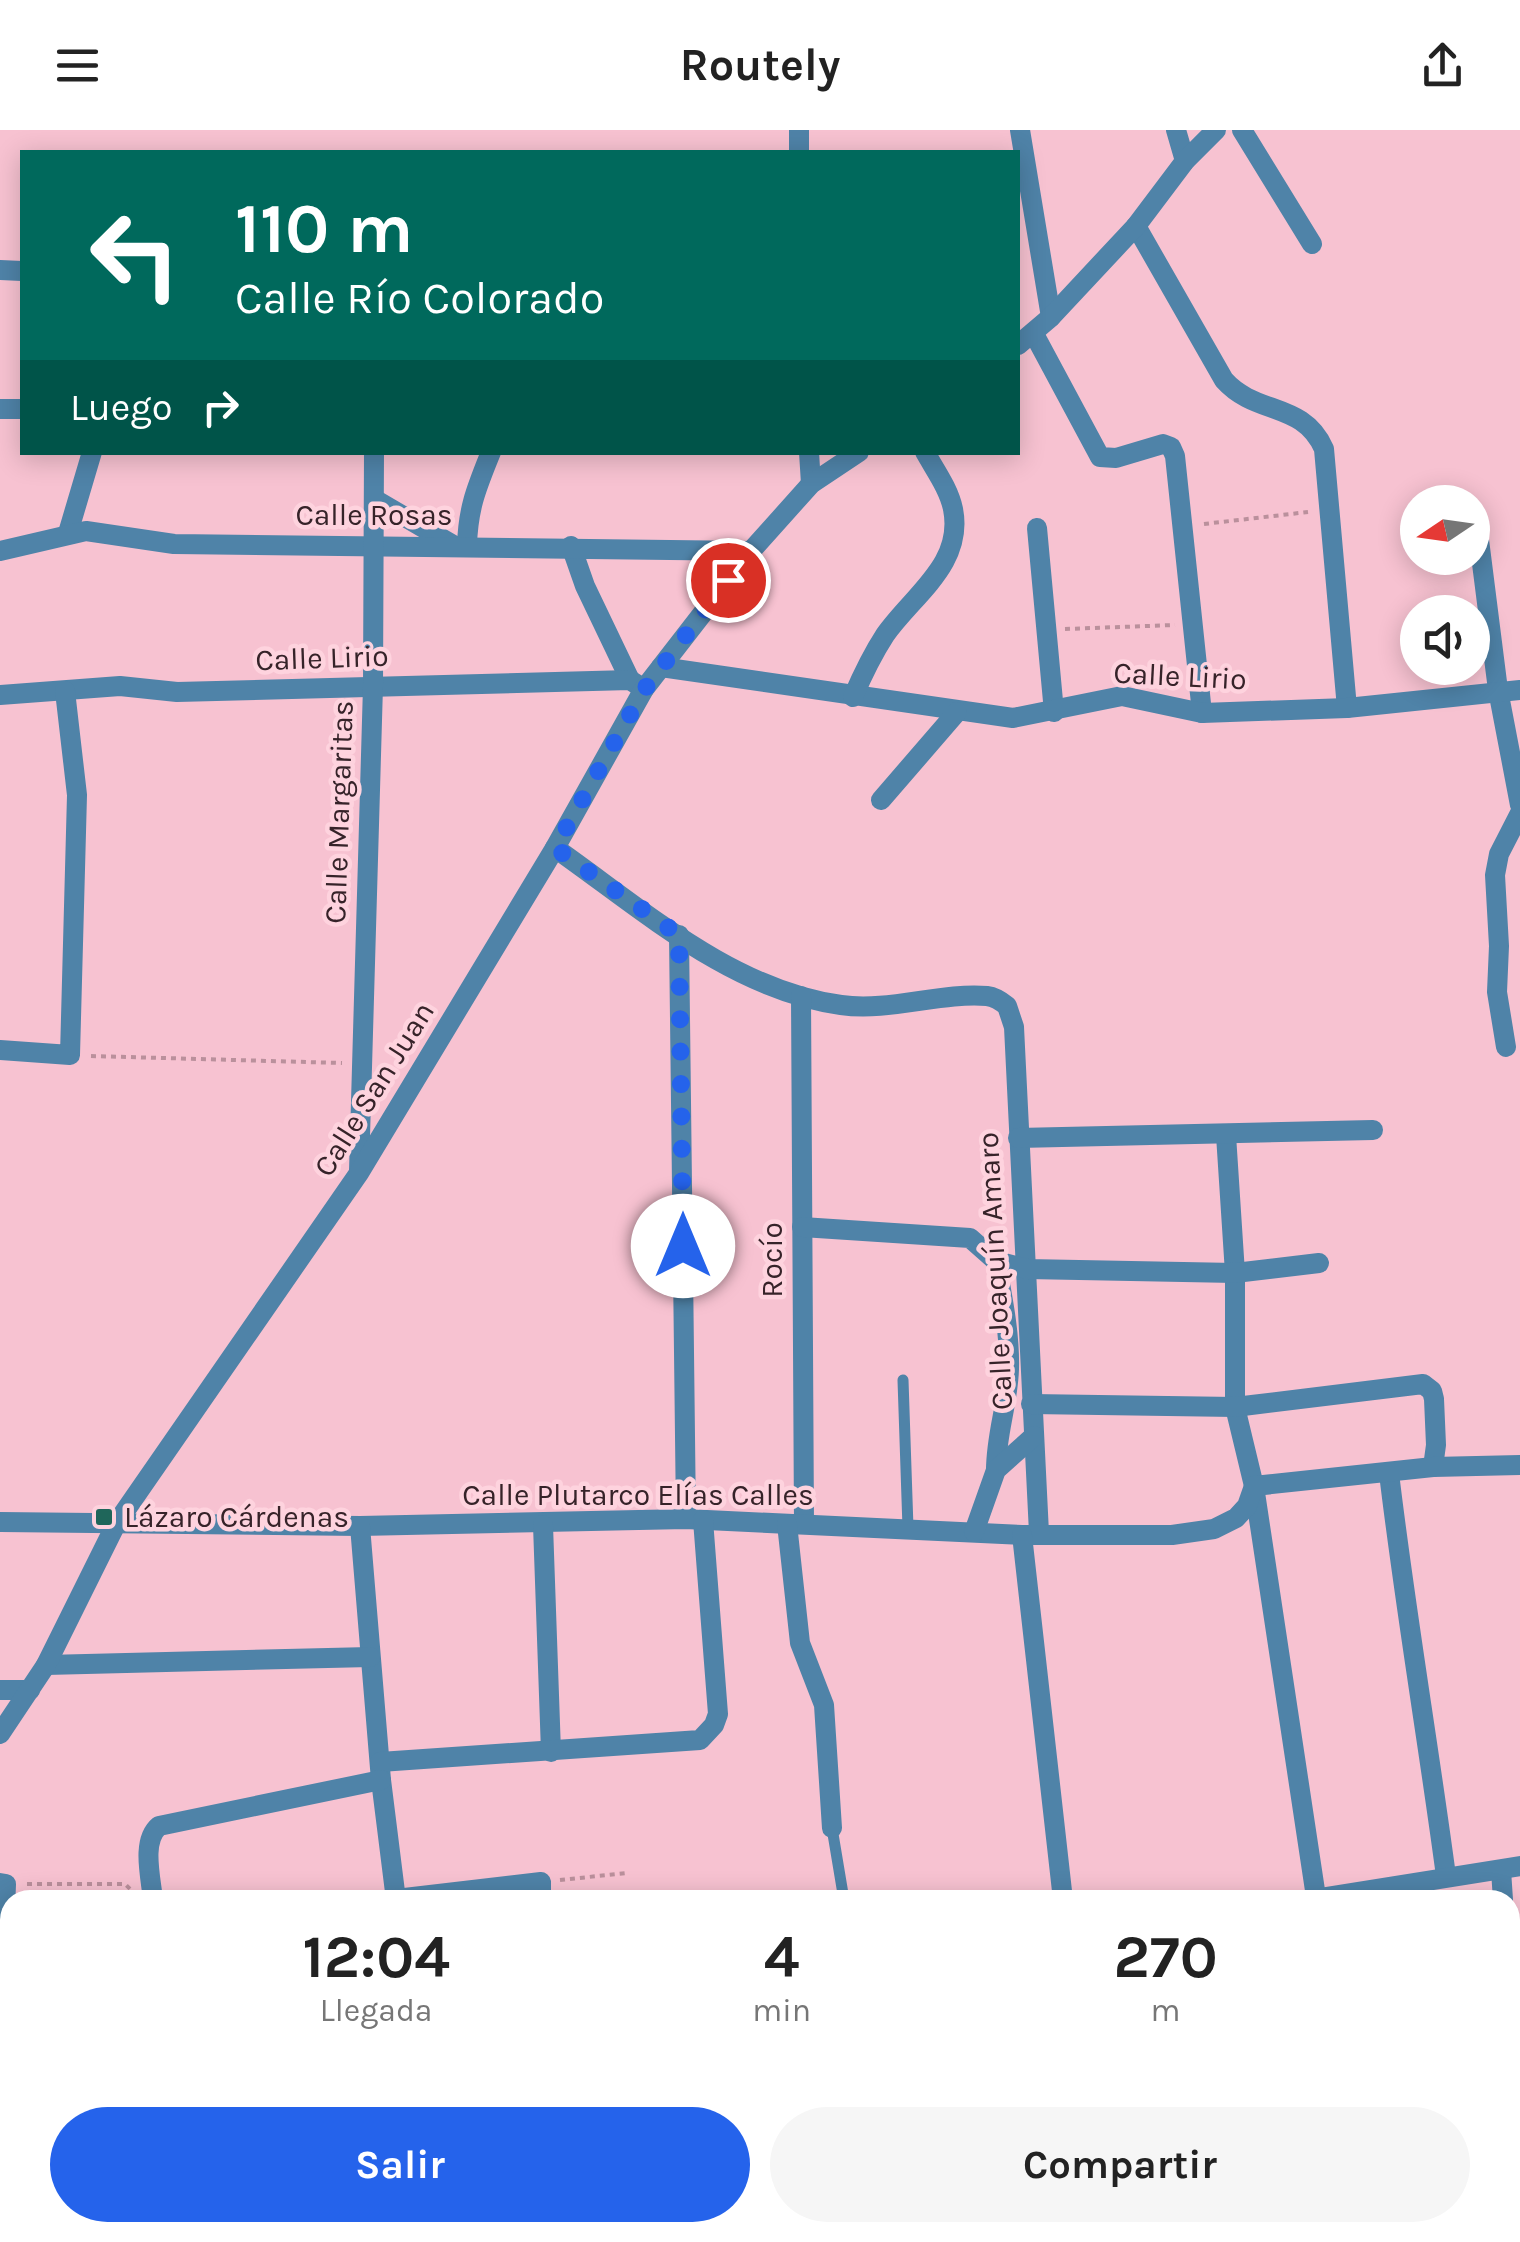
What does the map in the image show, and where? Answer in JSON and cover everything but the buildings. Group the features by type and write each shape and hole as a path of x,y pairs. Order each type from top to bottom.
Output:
{"street":[{"path":"1020,130 1051,317"},
{"path":"1176,130 1185,161"},
{"path":"1202,713 1177,465 1170,448 1156,445 1116,458 1100,457 1026,340 1136,226 1185,161 1216,130"},
{"path":"1242,130 1312,244"},
{"path":"1136,226 1224,380 1246,399 1294,414 1319,436 1324,449 1347,708"},
{"path":"68,533 91,455"},
{"name":"Calle Margaritas","path":"359,1173 373,686 374,455"},
{"path":"374,498 461,546 474,488 489,455"},
{"path":"809,455 811,484"},
{"name":"Calle San Juan","path":"0,1734 46,1666 116,1524 359,1173 555,848 637,685 660,667 751,550 811,484 854,455"},
{"path":"853,698 880,642 948,558 953,542 953,507 927,455"},
{"path":"1037,528 1054,712"},
{"name":"Calle Rosas","path":"0,551 86,531 174,544 751,550"},
{"path":"571,546 585,586 637,685"},
{"path":"1483,575 1498,690 1520,805"},
{"name":"Calle Lirio","path":"660,667 853,698 1013,718 1122,696 1202,713 1347,708 1520,690"},
{"name":"Calle Lirio","path":"0,695 120,686 177,692 373,686 637,685"},
{"path":"0,1050 70,1055 77,795 64,690"},
{"path":"880,800 956,712"},
{"path":"1506,1047 1496,992 1496,874 1499,854 1520,813"},
{"path":"555,848 722,964 802,996"},
{"path":"152,1890 149,1844 153,1830 166,1823 380,1771 551,1752 690,1743 708,1734 718,1714 695,1520 679,935"},
{"name":"Calle Joaquín Amaro","path":"802,996 842,1006 987,996 1006,1006 1014,1027 1034,1436 1030,1534 1063,1890"},
{"name":"Rocío","path":"802,996 796,1524 800,1643 824,1705 832,1828"},
{"path":"1018,1138 1374,1130"},
{"path":"1226,1135 1235,1273 1235,1407 1254,1486 1309,1890"},
{"path":"802,1227 970,1238 996,1261 1026,1269 1235,1273 1318,1263"},
{"path":"974,1532 996,1470 996,1441 1009,1369 996,1261"},
{"path":"1031,1404 1235,1407 1390,1386 1428,1386 1434,1399 1436,1445 1432,1467"},
{"path":"996,1470 1034,1436"},
{"path":"1254,1486 1432,1467 1520,1465"},
{"path":"1389,1473 1406,1620 1446,1876"},
{"name":"Calle Plutarco Elías Calles","path":"0,1522 360,1526 695,1520 1030,1534 1172,1535 1214,1529 1236,1518 1254,1486"},
{"path":"543,1525 551,1752"},
{"path":"360,1526 380,1771 395,1890"},
{"path":"46,1666 370,1657"},
{"path":"0,1690 30,1690"},
{"path":"1363,1890 1510,1868"}],"lane":[{"path":"903,1380 908,1528"},
{"path":"832,1828 842,1890"}],"path":[{"path":"1183,526 1328,510"},
{"path":"1045,629 1192,624"},
{"path":"70,1055 361,1064"},
{"path":"546,1890 627,1872"},
{"path":"3,1884 125,1884 131,1890"}],"place":[{"name":"Lázaro Cárdenas","path":"104,1517"}],"route":[{"path":"683,1246 679,935 555,848 644,690 728,580"}]}
